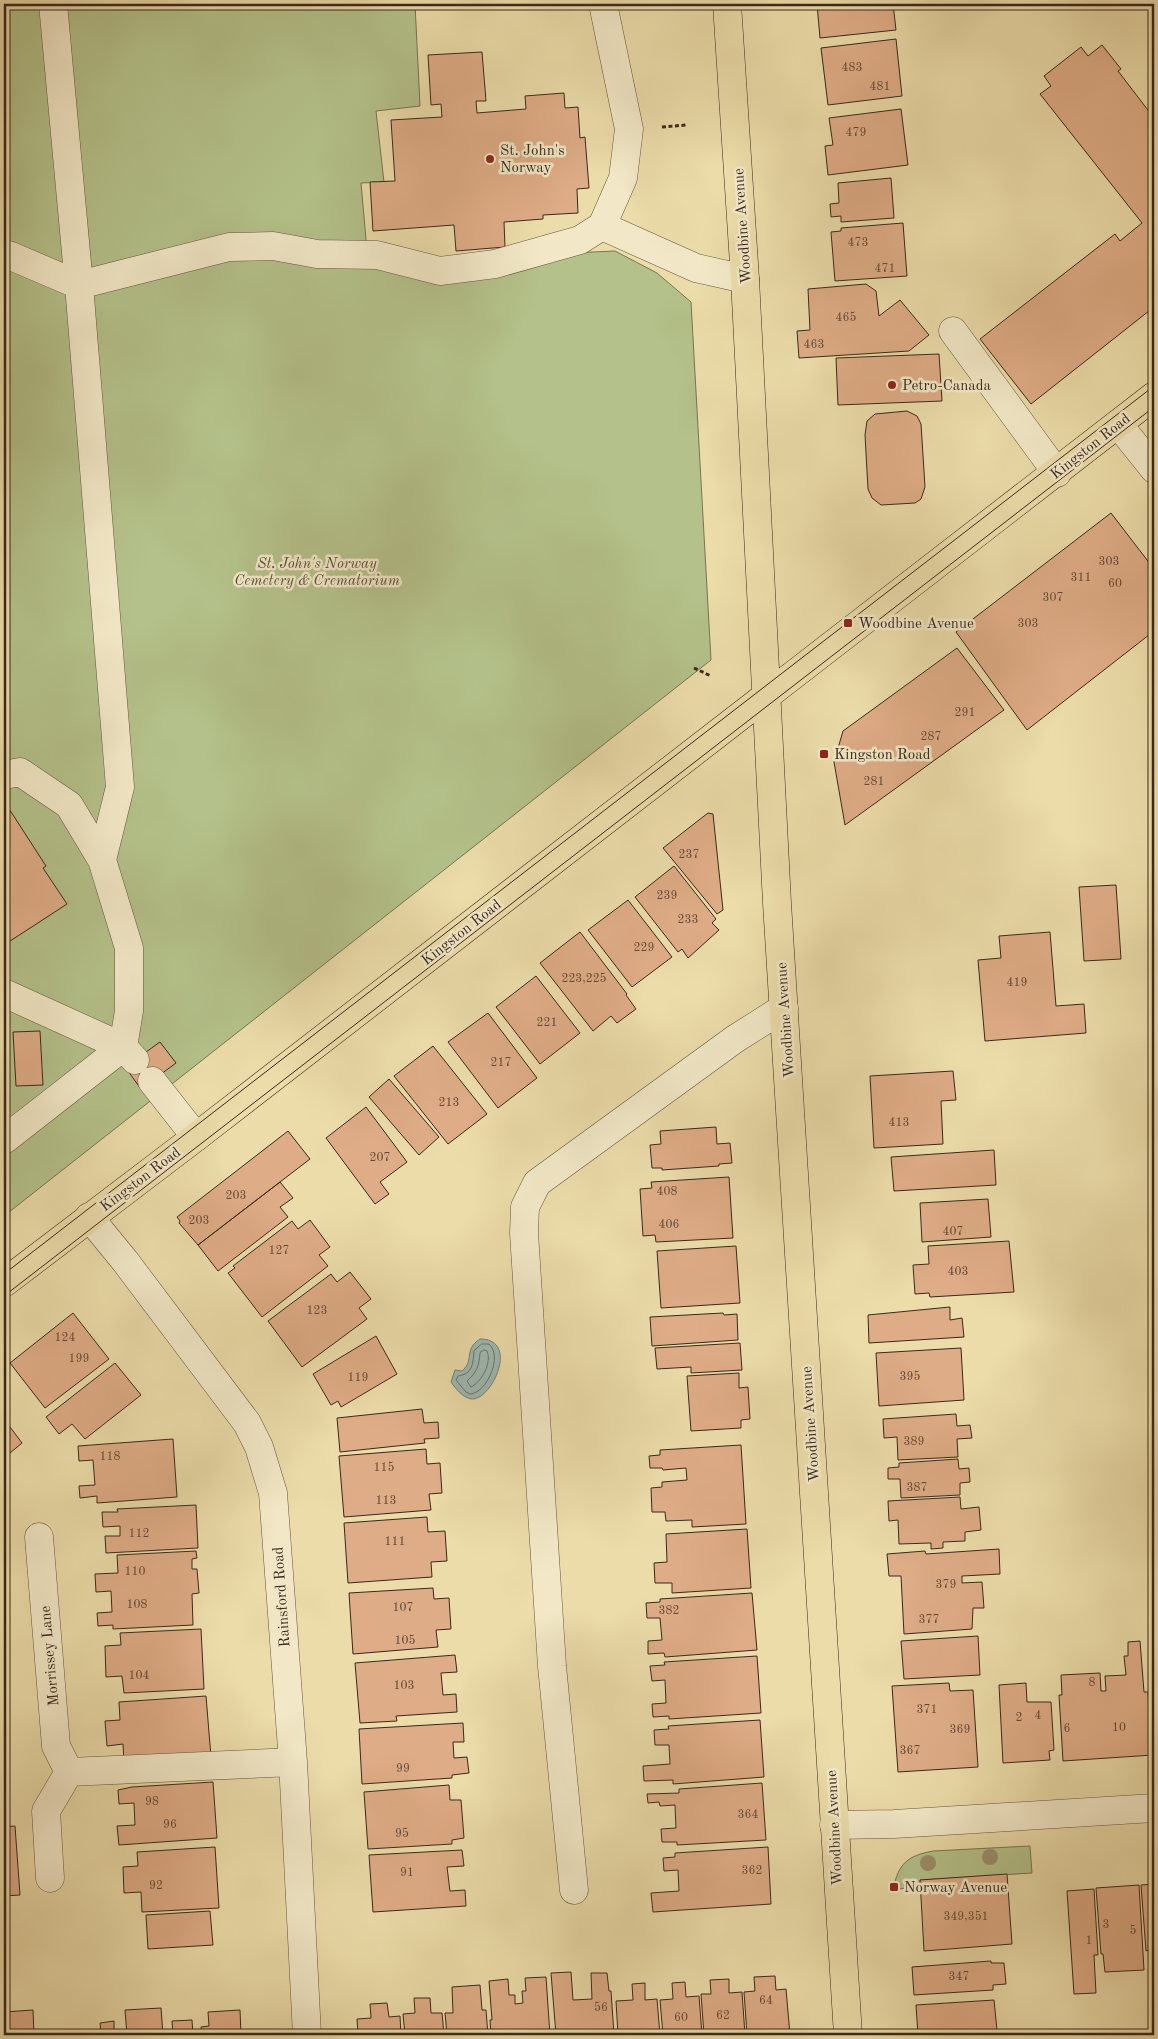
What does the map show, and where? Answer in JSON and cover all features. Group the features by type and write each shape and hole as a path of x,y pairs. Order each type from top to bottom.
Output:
{"main road":[{"name":"Woodbine Avenue","path":"727,4 745,279 784,1008 848,2035"},
{"name":"Kingston Road","path":"4,1283 1057,473 1154,396"}],"street":[{"path":"53,4 79,285 120,788 102,860"},
{"path":"4,254 79,285 229,247 272,246 317,254 377,255 440,271 495,264 580,240 602,226 623,178 629,129 603,4"},
{"path":"602,226 696,268 745,279"},
{"path":"952,331 1057,473"},
{"path":"1118,424 1154,469"},
{"path":"4,774 20,772 69,805 102,860 129,948 129,1054"},
{"path":"4,993 129,1054"},
{"path":"574,1890 552,1666 524,1233 525,1207 537,1183 735,1038 784,1008"},
{"path":"4,1140 129,1054"},
{"path":"152,1081 196,1137"},
{"name":"Rainsford Road","path":"89,1217 131,1268 247,1423 259,1448 273,1493 293,1762 306,2035"},
{"name":"Morrissey Lane","path":"39,1537 56,1746 69,1772"},
{"path":"50,1878 46,1811 69,1772 293,1762"},
{"path":"834,1825 894,1824 1154,1808"}],"path":[{"path":"658,127 686,125"},
{"path":"694,668 711,676"}],"green space":[{"name":"St. John's Norway Cemetery & Crematorium","path":"4,4 415,4 420,106 376,111 384,182 361,183 368,262 615,251 657,273 691,302 711,660 4,1216"},
{"path":"1030,1846 1032,1873 920,1880 920,1888 893,1889 901,1867 910,1858 917,1855 933,1851"}],"water":[{"path":"480,1339 492,1342 498,1349 500,1358 494,1380 480,1397 472,1399 463,1395 451,1382 455,1370 462,1371 466,1367 472,1347"}],"building":[{"path":"817,4 893,4 896,30 820,38"},
{"path":"896,39 902,96 828,105 821,48"},
{"path":"1102,45 1121,69 1118,71 1154,118 1154,307 1031,404 980,339 1115,234 1120,241 1142,223 1040,94 1051,86 1044,76 1081,47 1088,56"},
{"name":"St. John's Norway","path":"482,52 486,101 476,101 477,113 526,109 525,96 564,93 565,108 578,107 580,138 585,137 589,188 577,189 578,213 543,215 543,219 504,222 505,247 456,251 454,225 373,231 370,182 395,181 391,120 442,117 441,104 431,105 428,55"},
{"path":"901,109 908,165 828,175 825,146 833,145 829,118"},
{"path":"891,178 894,218 841,222 841,216 831,217 830,204 839,203 838,183"},
{"path":"903,223 907,276 835,281 831,232 841,231 841,228"},
{"path":"866,284 876,291 879,316 900,300 929,335 909,351 799,358 797,331 810,330 808,289"},
{"path":"939,354 942,401 838,405 836,358"},
{"path":"907,411 917,416 921,424 925,487 921,499 915,503 881,505 872,498 868,489 865,435 867,421 875,414"},
{"path":"1111,513 1154,569 1154,631 1027,730 956,632"},
{"path":"957,648 1004,710 845,825 834,762 843,731"},
{"path":"4,801 46,866 43,868 67,904 4,945"},
{"path":"708,813 713,814 723,910 717,914 663,848"},
{"path":"674,866 716,919 712,923 719,930 688,958 682,949 678,952 635,897"},
{"path":"1116,885 1121,959 1084,961 1079,887"},
{"path":"628,900 672,957 632,987 588,930"},
{"path":"580,932 627,994 636,1009 617,1023 611,1016 593,1031 540,963"},
{"path":"1050,932 1056,1006 1084,1004 1086,1033 985,1041 978,960 1001,958 999,936"},
{"path":"536,976 580,1033 540,1064 496,1007"},
{"path":"488,1013 537,1078 498,1108 448,1042"},
{"path":"40,1031 43,1085 16,1086 13,1032"},
{"path":"160,1042 176,1063 141,1089 125,1067"},
{"path":"433,1046 487,1114 448,1144 394,1076"},
{"path":"953,1071 956,1100 941,1101 943,1144 874,1148 870,1076"},
{"path":"389,1079 439,1137 419,1155 369,1097"},
{"path":"366,1107 407,1162 380,1182 389,1194 375,1204 326,1138"},
{"path":"716,1127 717,1144 730,1143 732,1163 719,1164 719,1166 662,1170 662,1168 652,1168 650,1145 661,1144 660,1131"},
{"path":"288,1131 310,1159 198,1245 179,1223 180,1221 177,1217"},
{"path":"994,1150 996,1185 894,1191 891,1157"},
{"path":"729,1177 733,1238 656,1242 655,1235 643,1236 640,1189 652,1188 651,1182"},
{"path":"280,1182 293,1198 280,1207 288,1217 218,1271 198,1245"},
{"path":"988,1199 991,1237 922,1242 920,1203"},
{"path":"310,1220 330,1247 319,1255 328,1266 262,1317 228,1273 235,1268 233,1266 292,1221 298,1229"},
{"path":"1009,1241 1014,1292 930,1297 929,1293 915,1294 913,1265 929,1264 928,1246"},
{"path":"736,1246 740,1303 661,1308 657,1251"},
{"path":"350,1272 371,1299 359,1308 367,1319 302,1367 268,1321 331,1274 337,1282"},
{"path":"950,1307 950,1320 962,1318 964,1337 869,1343 868,1315"},
{"path":"73,1313 109,1359 45,1408 10,1363"},
{"path":"723,1313 724,1315 737,1314 738,1340 652,1346 650,1317"},
{"path":"376,1336 397,1374 341,1407 338,1401 331,1405 313,1374"},
{"path":"740,1343 742,1370 691,1373 691,1367 657,1369 655,1348"},
{"path":"961,1348 964,1400 879,1406 876,1353"},
{"path":"115,1363 141,1395 85,1439 72,1424 59,1434 46,1417"},
{"path":"739,1373 739,1388 748,1387 750,1419 741,1420 741,1428 691,1431 687,1376"},
{"path":"422,1409 424,1423 438,1422 439,1438 424,1439 425,1443 340,1452 337,1418"},
{"path":"956,1414 957,1426 970,1425 972,1438 957,1439 958,1457 898,1460 897,1437 884,1438 883,1419"},
{"path":"4,1419 22,1443 4,1458"},
{"path":"173,1439 177,1497 97,1503 97,1496 80,1498 79,1486 95,1485 93,1460 79,1461 78,1446"},
{"path":"741,1445 746,1524 692,1527 692,1520 666,1521 665,1512 652,1512 651,1488 662,1487 662,1482 687,1480 686,1468 663,1470 662,1468 650,1468 649,1456 660,1455 660,1450"},
{"path":"426,1449 427,1464 440,1463 442,1493 429,1494 431,1510 344,1517 339,1456"},
{"path":"4,1458 8,1463 4,1467"},
{"path":"958,1459 959,1469 969,1468 970,1482 960,1483 960,1495 901,1498 900,1479 888,1479 888,1468 899,1467 899,1463"},
{"path":"960,1497 961,1509 979,1507 981,1530 965,1532 965,1541 943,1542 943,1548 931,1549 931,1543 899,1544 898,1520 889,1521 888,1501"},
{"path":"196,1505 198,1548 106,1553 105,1536 120,1536 120,1526 103,1527 102,1512 118,1512 117,1509"},
{"path":"427,1517 428,1532 445,1531 447,1561 431,1562 432,1577 348,1583 344,1523"},
{"path":"747,1529 751,1588 672,1593 672,1583 655,1583 654,1563 667,1562 666,1534"},
{"path":"999,1549 1000,1574 962,1576 962,1583 982,1582 984,1608 973,1608 972,1629 904,1634 901,1576 889,1576 887,1554 925,1551 926,1554"},
{"path":"196,1551 197,1558 192,1559 192,1569 197,1569 199,1593 192,1594 193,1625 113,1629 113,1625 98,1626 97,1613 112,1612 111,1591 96,1592 95,1574 118,1573 117,1555"},
{"path":"433,1588 434,1599 449,1598 451,1629 436,1630 438,1647 353,1654 349,1593"},
{"path":"752,1593 757,1650 665,1657 664,1653 648,1654 648,1641 662,1640 660,1618 647,1618 646,1603 660,1602 660,1599"},
{"path":"201,1629 204,1689 124,1693 122,1676 106,1677 105,1646 121,1645 120,1633"},
{"path":"978,1636 980,1675 904,1679 901,1641"},
{"path":"1140,1641 1144,1692 1148,1692 1153,1755 1063,1761 1059,1695 1062,1695 1061,1675 1100,1673 1101,1691 1106,1691 1105,1676 1126,1675 1124,1656 1128,1656 1128,1642"},
{"path":"455,1655 457,1672 441,1673 443,1695 456,1694 457,1712 396,1716 397,1721 360,1723 355,1663"},
{"path":"757,1656 761,1713 669,1719 669,1716 653,1717 652,1704 666,1703 665,1680 652,1681 650,1666 665,1665 664,1662"},
{"path":"949,1683 950,1691 973,1690 978,1767 898,1772 892,1686"},
{"path":"1026,1683 1027,1702 1051,1702 1054,1750 1049,1751 1050,1760 1003,1763 999,1685"},
{"path":"206,1696 211,1757 124,1763 123,1744 107,1746 105,1721 120,1720 119,1702"},
{"path":"760,1720 764,1777 673,1784 673,1780 644,1781 643,1766 670,1764 669,1745 655,1745 654,1730 669,1729 668,1726"},
{"path":"463,1723 464,1742 453,1742 454,1758 467,1757 469,1773 452,1775 452,1778 362,1784 359,1729"},
{"path":"213,1782 217,1838 119,1845 117,1826 135,1825 134,1803 119,1804 118,1790 132,1787"},
{"path":"762,1783 766,1840 677,1845 677,1842 662,1842 661,1829 676,1828 675,1805 660,1806 659,1802 648,1803 647,1794 679,1793 679,1789"},
{"path":"449,1785 450,1800 461,1800 464,1838 452,1840 452,1844 368,1849 364,1792"},
{"path":"15,1826 20,1895 4,1896 4,1827"},
{"path":"215,1847 219,1908 142,1912 141,1892 124,1893 123,1867 138,1866 137,1852"},
{"path":"768,1847 771,1904 653,1912 651,1893 679,1891 678,1870 664,1871 663,1858 675,1857 675,1853"},
{"path":"462,1850 464,1866 447,1867 450,1891 465,1890 466,1906 373,1912 369,1855"},
{"path":"1007,1874 1012,1944 924,1951 920,1880"},
{"path":"1154,1884 1154,1972 1150,1972 1149,1950 1146,1951 1141,1885"},
{"path":"1139,1885 1144,1970 1105,1972 1103,1954 1101,1954 1096,1888"},
{"path":"1094,1889 1098,1955 1094,1955 1096,1993 1074,1994 1067,1891"},
{"path":"210,1911 213,1945 148,1949 146,1915"},
{"path":"991,1961 991,1963 1004,1963 1006,1984 993,1985 993,1990 914,1995 912,1967"},
{"path":"571,1972 573,2000 592,1999 591,1973 607,1973 609,1991 611,1991 614,2035 556,2035 551,1973"},
{"path":"775,1976 776,1990 786,1989 790,2035 747,2035 744,1992 755,1991 754,1977"},
{"path":"546,1977 550,2035 491,2035 490,2020 492,2020 489,1981 508,1979 509,1995 515,1995 515,2004 523,2003 522,1991 526,1991 525,1978"},
{"path":"729,1979 729,1993 742,1992 745,2035 704,2035 701,1994 711,1994 710,1980"},
{"path":"685,1982 686,1997 699,1996 702,2035 663,2035 660,2000 673,1999 672,1983"},
{"path":"645,1983 645,2000 657,1999 660,2035 618,2035 616,2001 633,2000 632,1984"},
{"path":"480,1985 482,2010 486,2010 488,2035 447,2035 445,2013 453,2013 452,1987"},
{"path":"414,1998 430,1998 431,2013 442,2013 444,2035 405,2035 403,2014 415,2013"},
{"path":"994,2000 997,2030 918,2035 916,2005"},
{"path":"387,2003 389,2017 400,2016 401,2035 358,2035 357,2019 371,2018 370,2004"},
{"path":"161,2008 163,2035 127,2035 125,2010"},
{"path":"33,2010 34,2035 4,2035 4,2012"},
{"path":"240,2010 241,2035 202,2035 201,2027 209,2026 208,2012"},
{"path":"192,2020 193,2035 173,2035 172,2021"},
{"path":"114,2021 114,2035 101,2035 100,2023"}],"tram line":[{"path":"4,1274 1154,386"},
{"path":"4,1296 1154,407"}],"place":[{"name":"St. John's Norway","path":"490,159"},
{"name":"Petro-Canada","path":"892,385"},
{"name":"Woodbine Avenue","path":"848,623"},
{"name":"Kingston Road","path":"824,754"},
{"name":"Norway Avenue","path":"894,1887"}]}
